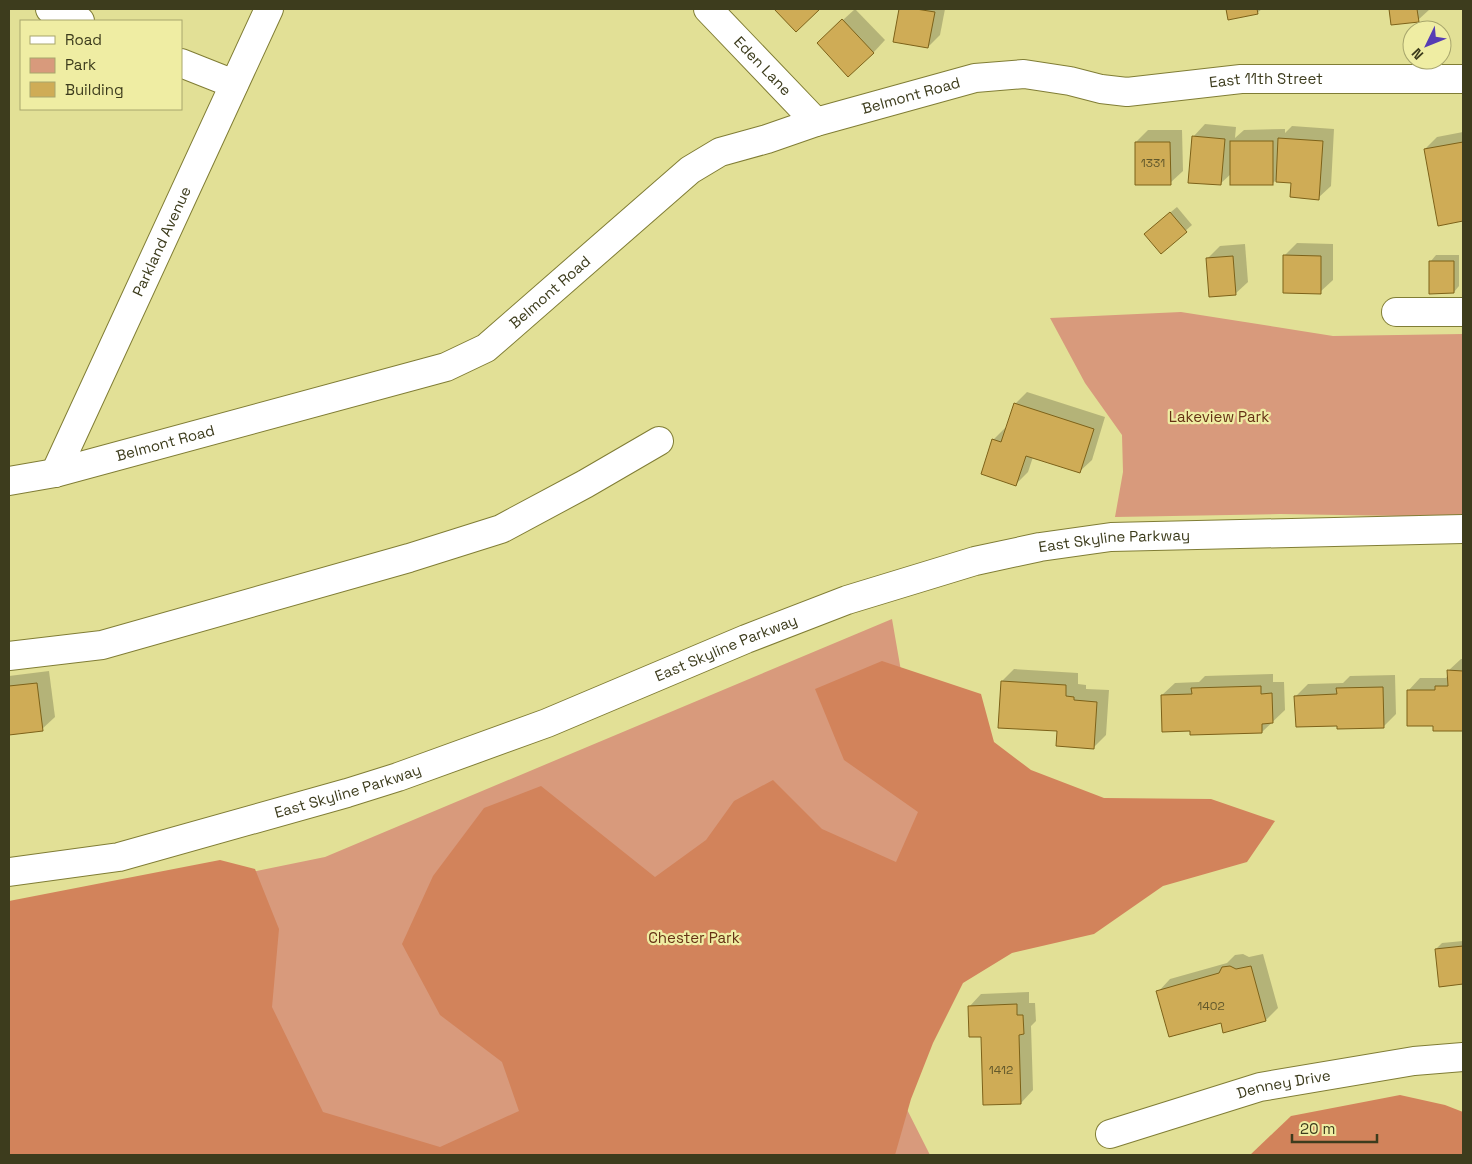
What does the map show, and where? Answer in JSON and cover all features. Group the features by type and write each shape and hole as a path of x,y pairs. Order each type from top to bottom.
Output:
{"street":[{"path":"50,9 78,20"},
{"name":"Parkland Avenue","path":"55,473 268,9"},
{"name":"Eden Lane","path":"708,9 816,122"},
{"path":"182,63 234,84"},
{"name":"Belmont Road","path":"9,481 55,473 446,367 486,348 690,170 720,152 767,139 816,122 975,78 1024,74 1070,81"},
{"name":"East 11th Street","path":"1070,81 1101,89 1126,92 1241,79 1463,80"},
{"path":"1396,312 1463,312"},
{"path":"9,656 102,645 409,558 501,529 585,484 659,440"},
{"name":"East Skyline Parkway","path":"9,872 119,857 398,777 547,722 746,638 846,600 975,562 1040,547 1111,537 1463,530"},
{"name":"Denney Drive","path":"1110,1134 1260,1087 1414,1061 1463,1056"}],"green space":[{"name":"Lakeview Park","path":"1181,312 1333,336 1463,334 1463,517 1280,514 1115,517 1123,472 1122,435 1085,383 1050,318"},
{"name":"Chester Park","path":"892,619 942,907 880,1056 930,1155 65,1155 138,895 325,857"},
{"name":"Chester Park","path":"882,661 981,694 994,742 1031,770 1104,798 1211,799 1275,821 1247,862 1163,886 1094,934 1012,953 963,983 933,1043 911,1099 895,1155 9,1155 9,901 220,860 255,869 279,929 272,1007 323,1112 440,1147 519,1111 502,1062 440,1015 402,944 433,876 484,808 541,786 655,877 706,840 734,801 773,780 822,829 896,862 918,812 844,760 815,689"},
{"path":"1400,1095 1445,1105 1463,1112 1463,1155 1250,1155 1291,1116"}],"building":[{"path":"774,9 820,9 796,32"},
{"path":"899,9 935,12 928,48 893,42"},
{"path":"1226,9 1257,9 1258,14 1228,20"},
{"path":"1389,9 1417,9 1419,20 1402,20 1402,24 1391,25"},
{"path":"842,19 874,53 848,77 817,43"},
{"path":"1192,136 1225,139 1221,185 1188,183"},
{"path":"1278,138 1323,141 1319,200 1290,197 1291,183 1276,182"},
{"path":"1230,141 1273,141 1273,185 1230,185"},
{"path":"1135,142 1170,142 1171,185 1135,185"},
{"path":"1463,142 1463,221 1438,226 1424,149"},
{"path":"1170,212 1187,232 1161,254 1144,234"},
{"path":"1283,255 1321,256 1321,294 1283,293"},
{"path":"1233,256 1236,295 1209,297 1206,258"},
{"path":"1429,261 1454,261 1454,293 1429,294"},
{"path":"1014,403 1094,429 1080,473 1026,456 1016,486 981,474 992,439 1001,442"},
{"path":"1447,670 1463,671 1463,731 1433,731 1433,726 1407,726 1407,690 1435,690 1435,686 1448,686"},
{"path":"1001,681 1066,685 1066,696 1074,697 1074,700 1097,702 1094,749 1056,746 1057,731 998,728"},
{"path":"37,683 43,731 9,735 9,686"},
{"path":"1261,686 1261,694 1272,693 1273,723 1262,724 1262,733 1190,735 1190,731 1162,732 1161,695 1192,694 1191,688"},
{"path":"1383,687 1384,728 1337,729 1337,726 1296,727 1294,696 1337,694 1336,688"},
{"path":"1463,946 1463,984 1439,987 1435,949"},
{"path":"1230,966 1236,969 1251,966 1266,1021 1223,1033 1221,1023 1169,1037 1156,991 1219,973 1222,967"},
{"path":"1017,1004 1017,1015 1023,1015 1024,1034 1019,1035 1021,1104 983,1105 981,1037 969,1037 968,1006"}]}
